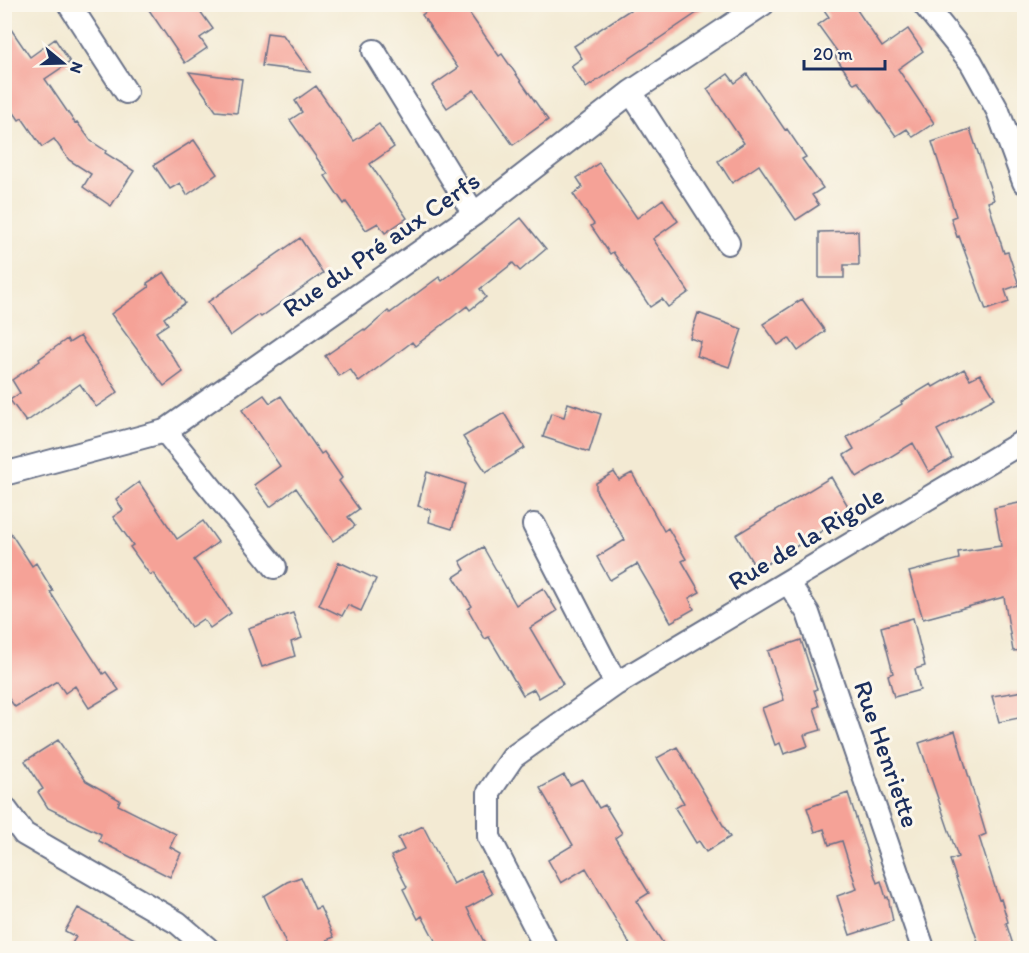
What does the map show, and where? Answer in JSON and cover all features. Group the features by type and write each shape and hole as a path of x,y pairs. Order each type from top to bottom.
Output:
{"street":[{"path":"69,4 126,92"},
{"name":"Rue du Pré aux Cerfs","path":"4,474 165,431 474,214 631,92 763,4"},
{"path":"924,4 971,62 998,111 1024,182"},
{"path":"374,51 474,214"},
{"path":"631,92 728,243"},
{"path":"165,431 275,567"},
{"name":"Rue de la Rigole","path":"546,948 489,837 489,792 513,757 616,684 1024,441"},
{"path":"534,525 616,684"},
{"name":"Rue Henriette","path":"788,582 808,613 923,948"},
{"path":"4,807 24,834 178,923 207,948"}],"building":[{"path":"145,4 195,4 213,29 200,38 207,48 185,63"},
{"path":"436,4 463,4 499,56 502,54 548,120 513,145 474,90 447,108 432,86 458,68 422,15"},
{"path":"639,4 710,4 586,88 571,66 582,58 574,46"},
{"path":"820,4 853,4 882,47 908,29 923,51 898,69 934,123 913,137 907,129 896,136 858,82 854,84 835,56 839,54 818,25 829,17"},
{"path":"4,19 30,57 55,39 70,62 45,79 75,123 77,122 91,141 106,151 105,153 134,171 111,206 83,187 91,174 69,160 54,139 42,147 22,118 19,120 4,98"},
{"path":"267,33 283,35 310,72 262,66"},
{"path":"189,72 242,79 237,113 216,111"},
{"path":"728,74 735,83 747,74 806,157 802,159 823,188 812,195 819,205 796,220 759,165 732,183 718,161 744,143 707,89"},
{"path":"316,86 354,141 379,124 394,147 370,164 407,218 385,233 378,223 366,230 346,202 344,204 325,176 328,174 290,120 302,112 295,101"},
{"path":"970,129 994,200 988,202 1004,253 1008,252 1019,285 1005,290 1009,302 986,310 959,236 957,237 951,218 956,216 932,142"},
{"path":"194,140 217,174 187,195 180,183 170,189 154,165"},
{"path":"599,163 637,218 663,199 678,221 653,239 689,292 668,307 662,299 650,307 613,252 610,254 591,226 594,224 573,194 583,187 577,178"},
{"path":"521,218 546,249 520,271 513,263 480,289 486,297 470,310 467,306 415,346 412,342 359,382 350,369 339,376 325,356 364,329 365,331 388,311 390,313 439,277 442,281"},
{"path":"858,231 859,265 844,265 844,278 819,278 819,232"},
{"path":"300,238 323,273 230,336 208,302"},
{"path":"164,272 185,303 164,318 168,324 156,332 183,372 164,386 111,314 149,287 147,283"},
{"path":"802,299 825,331 798,351 789,338 778,345 763,324"},
{"path":"698,313 742,329 729,367 697,356 701,342 690,338"},
{"path":"80,336 118,392 96,407 80,384 26,422 10,400 20,393 12,380 67,339 69,343"},
{"path":"964,369 970,379 980,374 995,398 937,430 952,458 929,472 913,443 857,477 844,455 854,449 847,437 931,384 933,387"},
{"path":"264,395 270,403 281,396 321,454 324,452 342,478 339,481 359,509 348,517 355,526 333,541 296,488 270,507 254,485 280,466 242,410"},
{"path":"568,403 601,414 589,452 543,437 551,413 564,417"},
{"path":"504,413 525,448 486,472 463,437"},
{"path":"427,472 465,484 452,529 429,522 431,510 418,506"},
{"path":"614,472 619,480 632,473 664,531 668,528 686,559 682,561 700,592 689,598 694,609 671,622 637,564 610,580 597,557 625,540 596,491 596,483"},
{"path":"831,477 852,513 757,570 736,535"},
{"path":"139,482 177,539 203,521 218,542 194,560 231,613 210,628 203,619 191,627 153,573 150,575 130,547 133,545 113,517 123,510 116,499"},
{"path":"1024,502 1024,650 1013,651 1004,597 923,619 909,572 959,559 958,552 1001,546 994,508"},
{"path":"4,523 32,566 36,563 53,591 50,592 103,674 106,672 119,690 89,708 75,686 65,693 57,681 15,707 4,692"},
{"path":"483,547 516,605 543,588 557,611 530,628 563,684 539,698 534,689 523,695 489,637 485,639 468,609 472,606 454,577 465,570 460,561"},
{"path":"339,562 376,579 361,611 348,605 342,616 319,605"},
{"path":"293,613 302,638 291,642 295,656 262,667 248,628"},
{"path":"913,618 925,666 915,669 920,690 894,697 888,675 893,673 881,627"},
{"path":"801,640 817,689 814,690 819,706 814,708 821,730 804,735 808,746 784,754 780,743 775,745 762,708 784,700 768,651"},
{"path":"1024,691 1024,717 999,722 992,696"},
{"path":"955,731 986,834 979,837 999,900 1001,899 1014,948 980,948 950,860 958,857 919,743"},
{"path":"58,740 86,781 120,800 118,805 176,834 170,847 181,853 170,877 99,841 101,834 48,808 38,792 43,789 25,761"},
{"path":"677,747 730,837 706,852 699,841 696,843 675,808 684,803 657,758"},
{"path":"564,775 570,785 582,779 599,808 605,805 622,833 615,838 649,893 636,901 666,948 632,948 586,868 561,883 548,860 573,845 540,788"},
{"path":"848,793 877,883 881,881 886,898 888,897 893,921 850,935 837,896 857,889 842,841 829,845 824,829 815,832 807,808"},
{"path":"423,826 453,884 480,870 493,894 467,908 487,948 439,948 422,916 418,919 403,889 407,887 391,856 404,850 398,838"},
{"path":"301,877 315,909 320,907 334,937 327,940 331,948 288,948 264,896 287,882"},
{"path":"78,908 151,948 69,948 76,937 65,931"}]}
